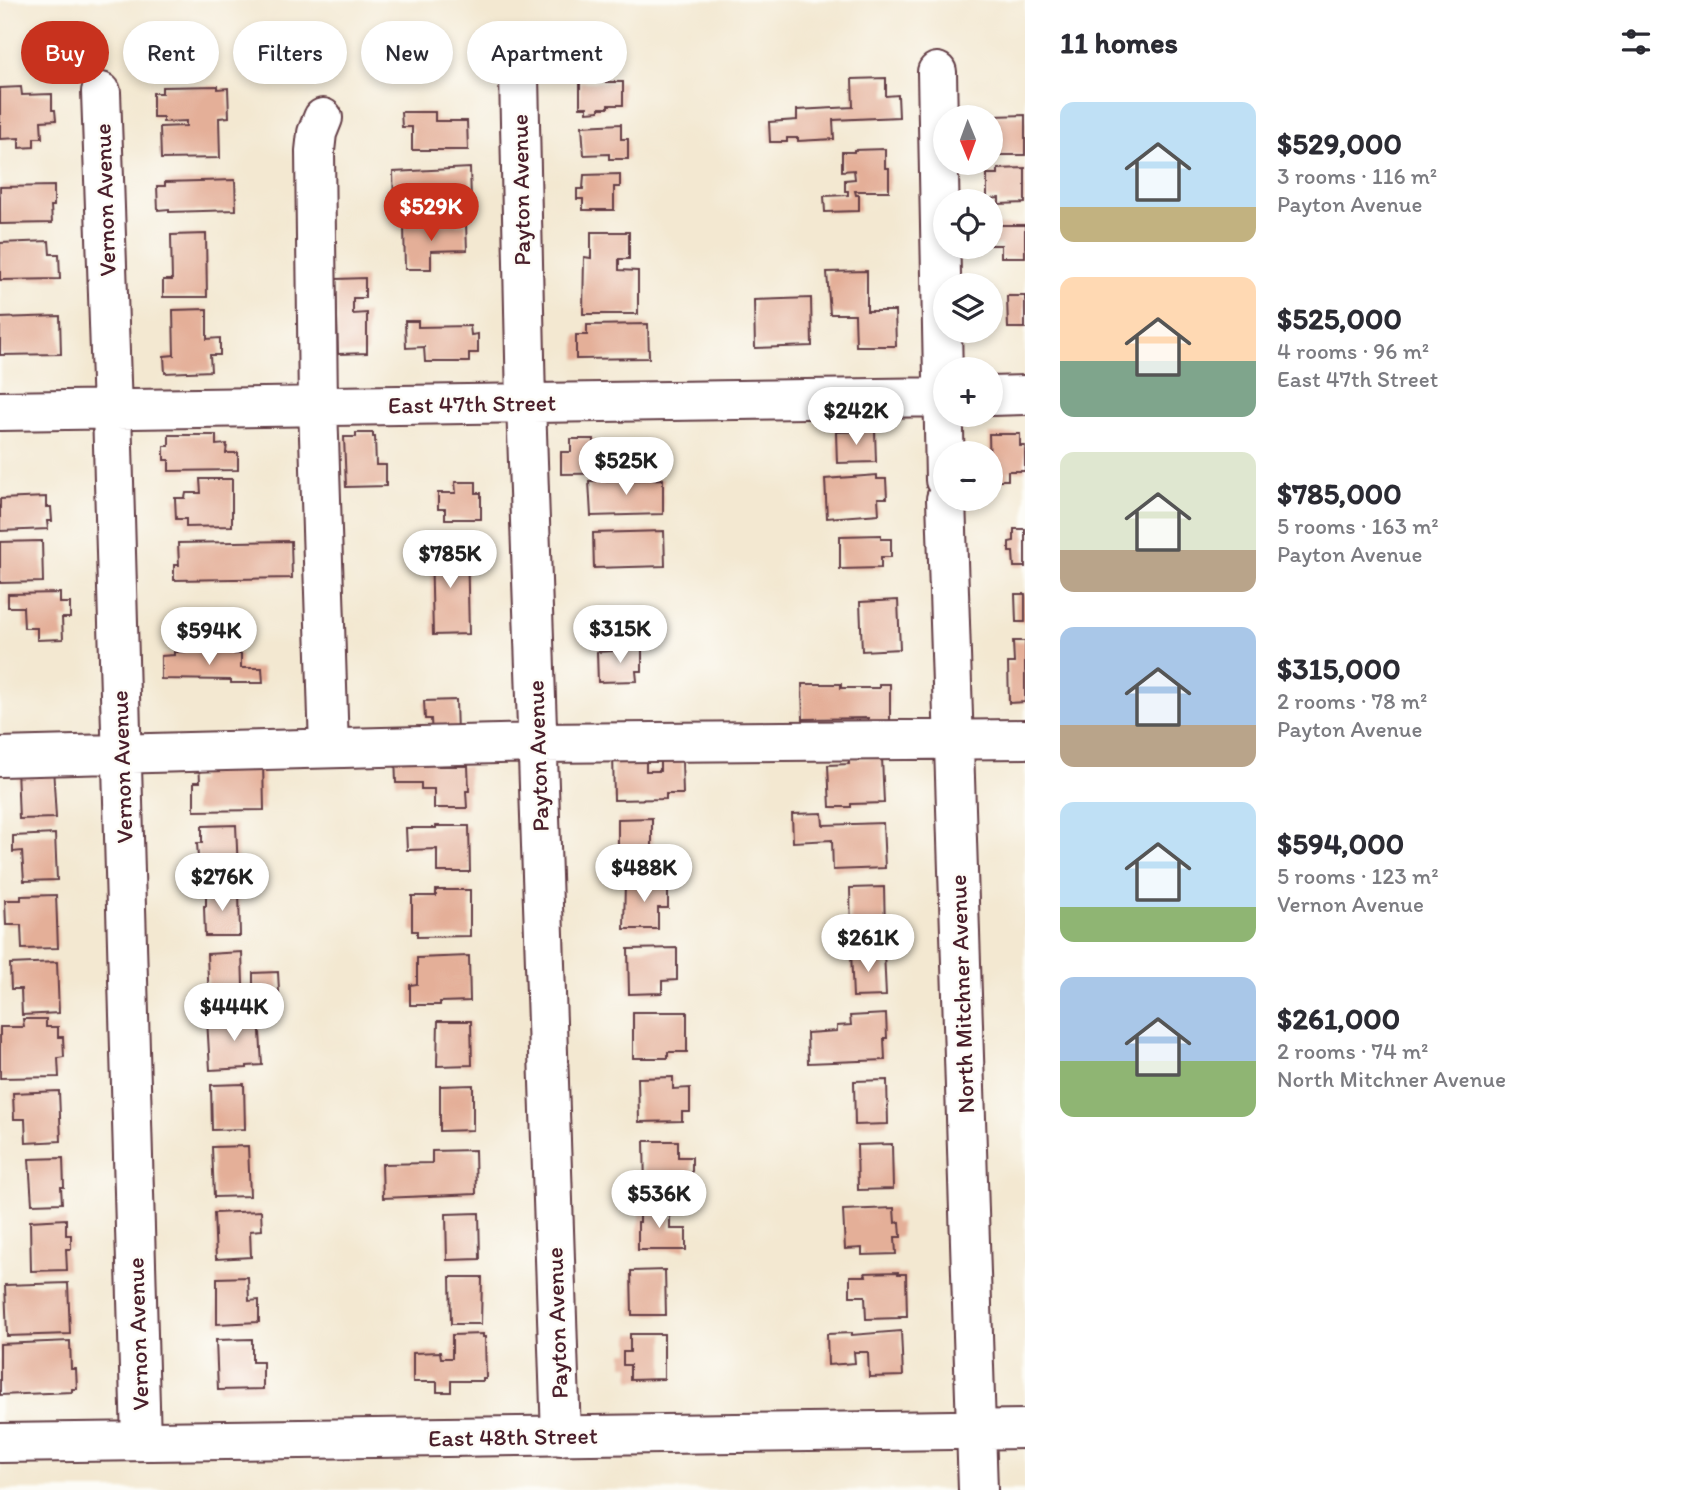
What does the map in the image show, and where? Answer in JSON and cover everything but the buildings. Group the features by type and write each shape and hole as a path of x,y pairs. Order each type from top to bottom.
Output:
{"street":[{"path":"937,72 943,357"},
{"name":"Payton Avenue","path":"519,84 526,402 561,1436"},
{"name":"Vernon Avenue","path":"101,92 141,1441"},
{"path":"323,118 317,133 315,151 318,406 329,748"},
{"path":"1003,396 1025,396"},
{"name":"East 47th Street","path":"0,411 933,397"},
{"name":"North Mitchner Avenue","path":"946,511 978,1490"},
{"path":"0,757 537,743 1025,739"},
{"name":"East 48th Street","path":"0,1443 1025,1429"}]}
